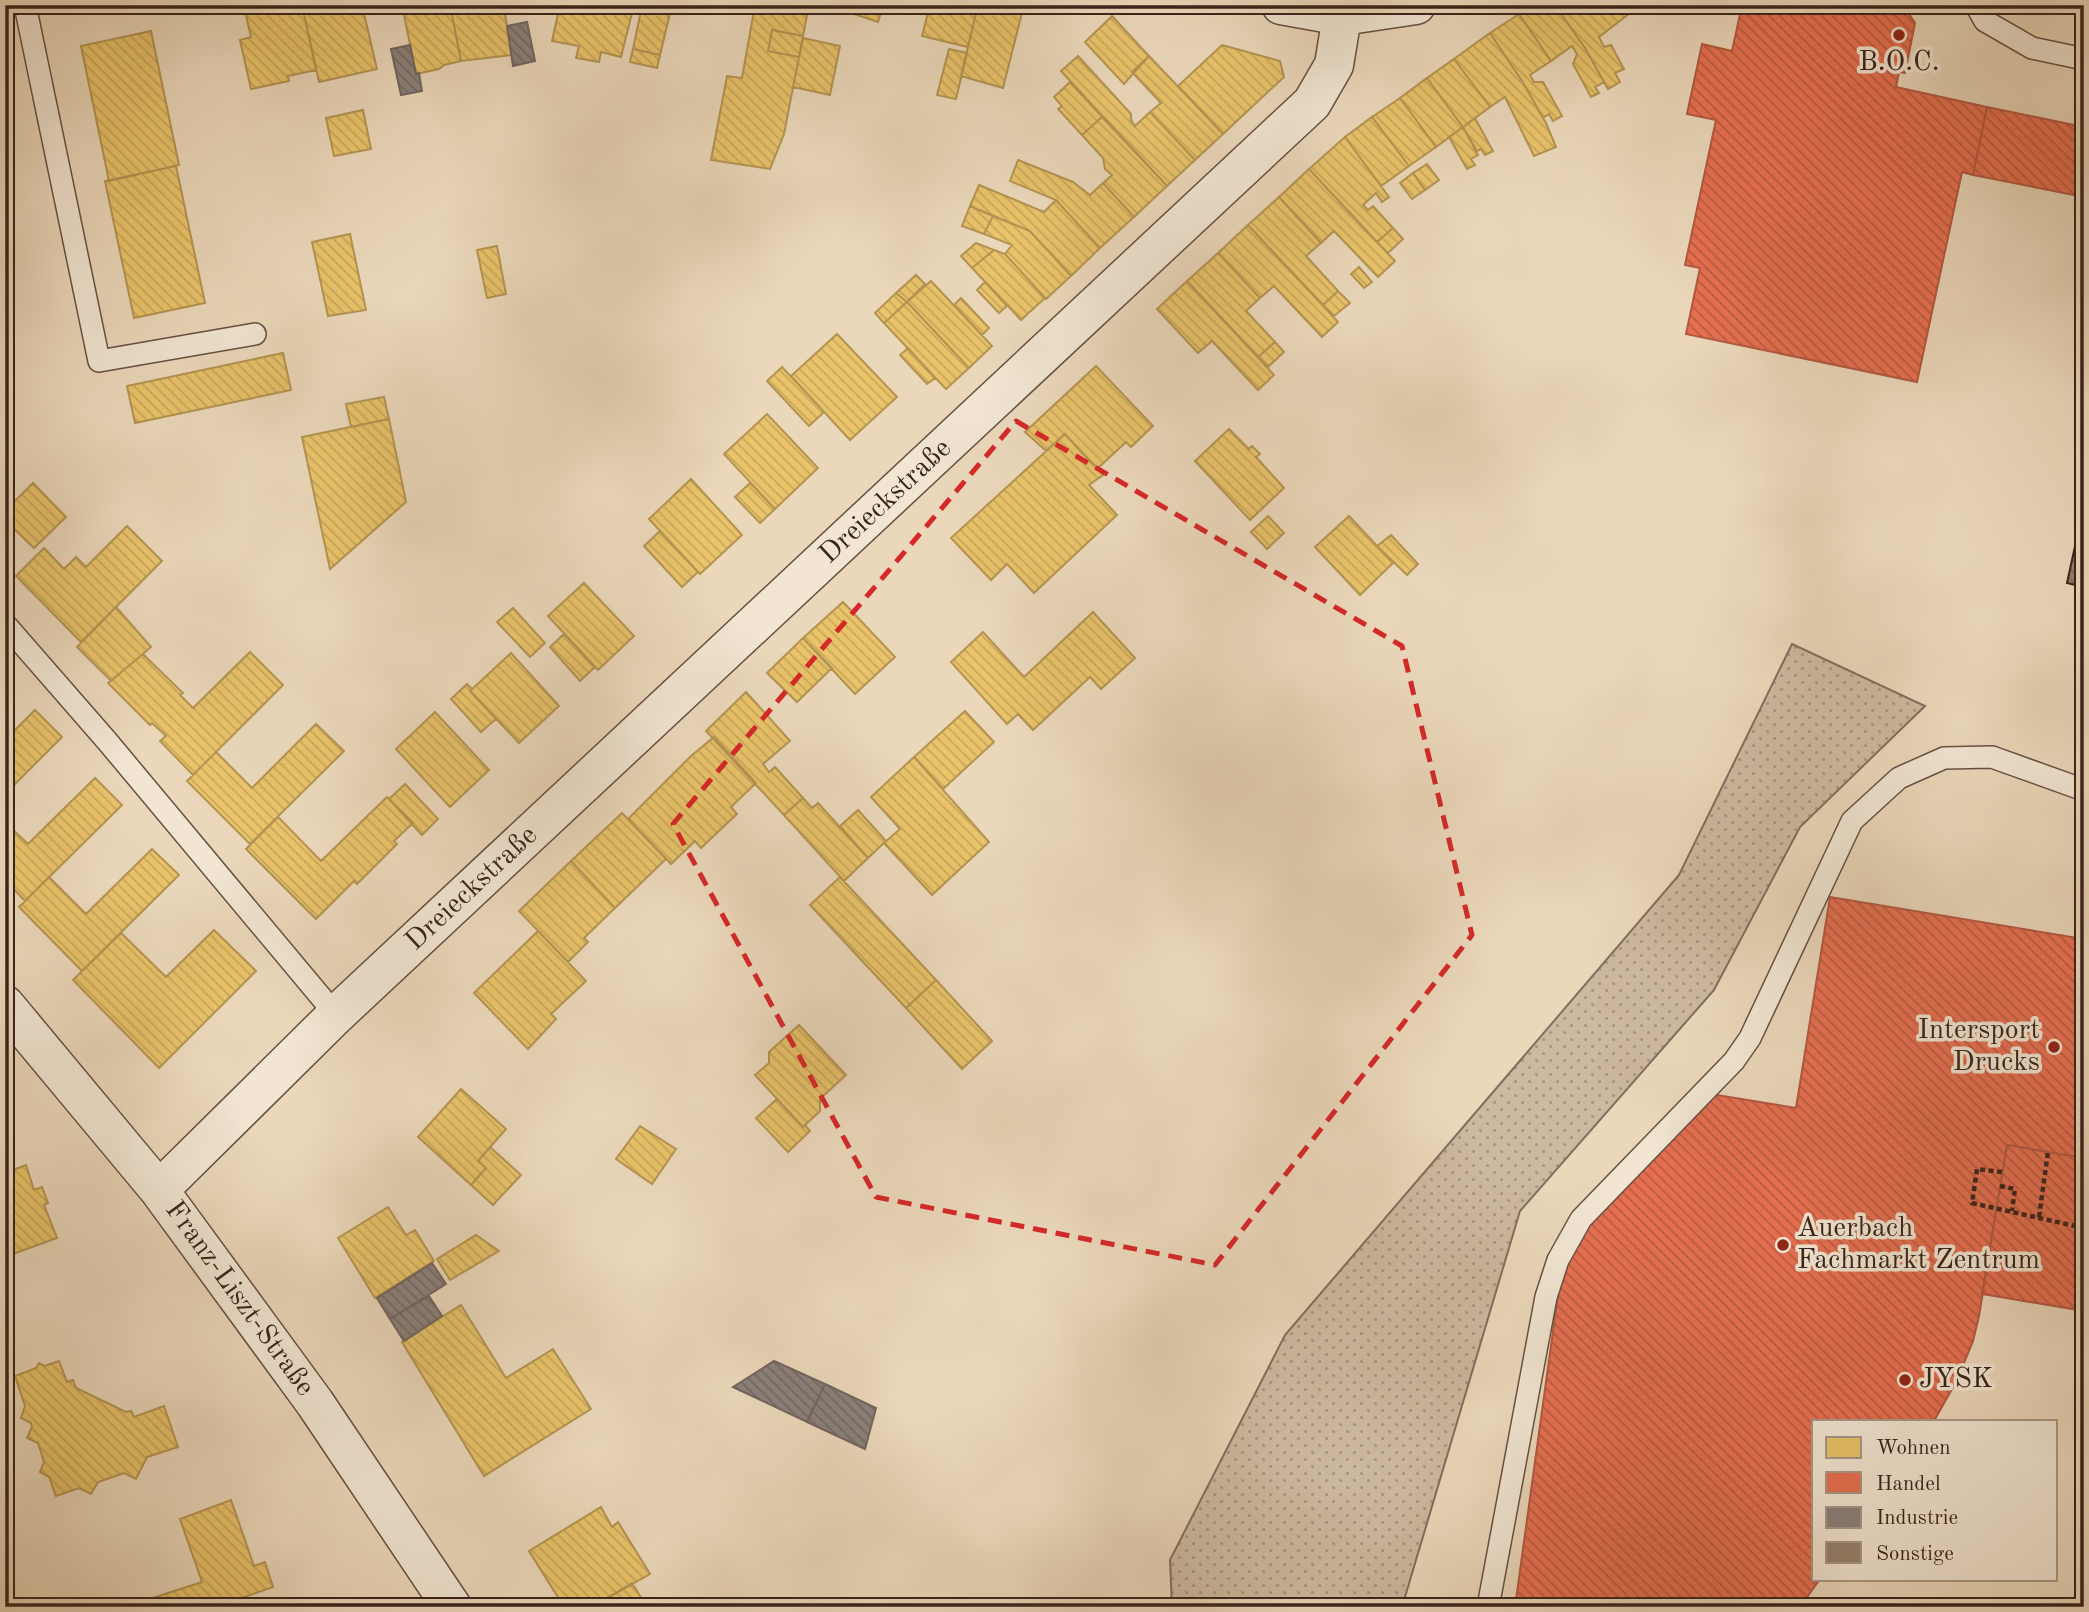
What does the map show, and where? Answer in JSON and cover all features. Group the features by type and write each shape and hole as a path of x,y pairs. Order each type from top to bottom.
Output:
{"street":[{"path":"1281,5 1342,16 1416,5"},
{"name":"Dreieckstraße","path":"159,1190 337,1015 1312,103 1334,65 1342,16"},
{"name":"Franz-Liszt-Straße","path":"5,1006 159,1190 316,1403 452,1607"}],"lane":[{"path":"25,5 99,361 255,334"},
{"path":"1976,5 1985,21 2032,48 2084,59"},
{"path":"5,624 337,1015"},
{"path":"1488,1607 1546,1297 1558,1260 1581,1219 1734,1061 1750,1038 1852,821 1899,778 1944,758 1992,757 2084,790"}],"path":[{"path":"2039,1217 2048,1152"},
{"path":"2002,1172 1977,1168 1972,1203 2084,1228"},
{"path":"2000,1186 2015,1189 2012,1211"}],"highlighted area":[{"path":"1016,421 1402,646 1472,935 1215,1265 876,1197 673,824"}],"shaded area":[{"path":"1792,644 1925,706 1800,827 1714,990 1520,1211 1402,1607 1172,1607 1170,1560 1285,1335 1679,875"}],"building: Wohnen":[{"path":"276,5 302,5 316,70 288,76 289,81 251,89 240,40 251,37 245,11"},
{"path":"302,5 362,5 377,69 319,82"},
{"path":"402,5 450,5 461,61 416,74"},
{"path":"450,5 503,5 513,55 461,61"},
{"path":"560,5 672,5 660,55 633,49 641,11 633,9 621,57 601,52 599,62 576,58 579,46 552,41"},
{"path":"755,5 809,5 803,36 772,30 768,51 799,57 784,134 770,169 711,160 727,76 742,78"},
{"path":"827,5 883,5 878,22"},
{"path":"930,5 978,5 968,47 922,36"},
{"path":"978,5 1024,5 1003,88 961,76"},
{"path":"1531,5 1555,5 1585,48 1604,82 1595,87 1599,93 1591,97 1573,64 1577,54 1572,46 1551,61 1519,14"},
{"path":"1555,5 1630,5 1634,10 1599,37 1604,47 1611,45 1624,69 1615,73 1620,82 1608,89 1585,48"},
{"path":"1519,14 1551,61 1530,75 1534,82 1543,82 1562,116 1553,121 1549,114 1543,118 1490,33"},
{"path":"1112,16 1149,56 1124,84 1085,42"},
{"path":"772,30 803,36 799,57 768,51"},
{"path":"151,31 179,165 109,181 81,46"},
{"path":"1490,33 1522,81 1546,123 1556,147 1534,156 1505,97 1490,107 1454,59"},
{"path":"803,38 840,46 830,95 793,87"},
{"path":"1222,45 1280,61 1284,77 1223,134 1178,86"},
{"path":"633,49 660,55 657,68 630,62"},
{"path":"949,49 967,53 956,99 937,95"},
{"path":"1078,56 1131,114 1135,126 1150,112 1195,160 1167,186 1061,71"},
{"path":"1149,56 1223,134 1195,160 1150,112 1161,103 1132,72"},
{"path":"1454,59 1490,107 1463,127 1427,78"},
{"path":"1427,78 1463,127 1436,147 1400,98"},
{"path":"1070,82 1102,117 1082,135 1058,109 1062,106 1054,97"},
{"path":"1400,98 1436,147 1409,166 1372,117"},
{"path":"363,110 371,149 334,156 326,118"},
{"path":"1102,117 1167,186 1134,217 1103,183 1112,175 1105,169 1103,158 1082,135"},
{"path":"1372,117 1409,166 1381,186 1345,137"},
{"path":"1475,118 1493,151 1485,155 1481,149 1477,151 1463,127"},
{"path":"1463,127 1478,155 1471,159 1475,165 1467,169 1449,137"},
{"path":"1345,137 1389,197 1382,202 1376,193 1363,205 1368,210 1373,206 1393,228 1377,242 1309,169"},
{"path":"1018,160 1073,182 1090,195 1103,183 1134,217 1100,248 1056,200 1010,181"},
{"path":"1427,164 1439,180 1425,190 1413,173"},
{"path":"176,166 205,303 134,318 105,181"},
{"path":"1309,169 1395,261 1378,277 1334,231 1321,243 1279,197"},
{"path":"1413,173 1425,190 1412,199 1400,183"},
{"path":"979,185 1044,212 1056,200 1100,248 1071,276 1030,231 970,206"},
{"path":"1279,197 1321,243 1306,256 1338,291 1323,305 1248,225"},
{"path":"970,206 993,216 984,234 962,226"},
{"path":"993,216 1030,231 1071,276 1046,299 1005,254 1012,245 984,234"},
{"path":"1248,225 1338,322 1322,337 1274,286 1260,298 1218,253"},
{"path":"1393,228 1403,239 1388,253 1377,242"},
{"path":"350,234 366,310 328,316 312,242"},
{"path":"976,243 994,250 972,268 961,256"},
{"path":"497,246 506,294 487,298 477,250"},
{"path":"994,250 1005,254 1045,298 1021,320 972,268"},
{"path":"1218,253 1260,298 1246,311 1275,342 1258,357 1187,281"},
{"path":"1359,267 1372,282 1364,288 1351,274"},
{"path":"916,275 925,284 907,302 896,293"},
{"path":"931,281 992,346 969,368 907,302"},
{"path":"1187,281 1274,375 1258,390 1212,341 1198,353 1157,309"},
{"path":"985,282 1007,306 999,313 977,290"},
{"path":"1338,291 1350,303 1334,316 1323,305"},
{"path":"896,293 907,302 884,323 875,313"},
{"path":"961,298 989,328 982,335 954,305"},
{"path":"907,302 969,368 946,389 884,323"},
{"path":"837,334 897,397 850,440 791,376"},
{"path":"1275,342 1284,352 1268,367 1258,357"},
{"path":"908,348 935,378 927,384 900,355"},
{"path":"283,353 291,390 135,423 127,386"},
{"path":"1096,366 1153,426 1131,447 1126,442 1097,469 1065,434 1046,451 1025,432"},
{"path":"782,367 824,412 809,426 767,381"},
{"path":"384,397 389,419 351,427 346,404"},
{"path":"767,414 818,468 775,509 724,454"},
{"path":"389,419 406,502 330,569 302,437"},
{"path":"1229,429 1249,449 1252,446 1260,454 1256,457 1284,488 1250,520 1195,461"},
{"path":"1065,434 1103,475 1089,485 1117,515 1034,593 1007,564 991,580 951,538"},
{"path":"691,479 742,535 700,574 649,519"},
{"path":"33,483 66,517 34,548 5,520 5,511"},
{"path":"750,483 775,509 760,523 735,497"},
{"path":"1268,516 1284,533 1267,549 1251,532"},
{"path":"1349,516 1393,563 1360,595 1315,547"},
{"path":"127,526 162,561 81,642 16,576 44,548 64,569 76,557 86,567"},
{"path":"660,531 698,572 682,587 644,546"},
{"path":"1391,535 1418,564 1407,575 1377,546"},
{"path":"584,583 634,636 598,670 548,616"},
{"path":"843,602 895,657 855,694 803,638"},
{"path":"116,607 151,647 111,681 77,647"},
{"path":"513,608 545,643 530,657 497,622"},
{"path":"1093,612 1135,658 1101,689 1090,677 1033,730 1018,714 1007,724 951,662 983,632 1024,677"},
{"path":"564,634 595,667 580,681 550,647"},
{"path":"803,638 832,668 797,702 767,673"},
{"path":"250,652 283,685 193,775 160,741 166,736 152,723 150,725 108,683 143,654 183,693 180,695 193,708"},
{"path":"511,653 559,706 519,743 470,691"},
{"path":"467,684 472,689 470,691 496,719 481,732 451,699"},
{"path":"746,692 790,741 763,764 769,772 775,767 803,798 784,815 706,731"},
{"path":"35,710 62,737 5,794 5,740"},
{"path":"965,711 994,742 943,789 914,757"},
{"path":"435,712 489,770 450,807 396,749"},
{"path":"316,724 344,751 250,844 187,781 216,752 252,788"},
{"path":"714,737 756,783 731,807 737,814 701,848 695,841 671,864 628,819 691,756"},
{"path":"914,757 989,842 932,895 884,843 900,829 871,797"},
{"path":"95,778 122,805 25,901 5,880 5,822 28,844"},
{"path":"405,784 438,819 422,835 389,799"},
{"path":"387,797 413,823 394,841 397,844 357,884 354,881 316,919 246,849 278,817 321,861"},
{"path":"803,798 812,808 818,803 868,858 844,881 784,815"},
{"path":"858,810 886,841 868,858 840,826"},
{"path":"622,813 666,859 615,908 571,861"},
{"path":"152,849 179,875 82,971 19,907 49,877 86,914"},
{"path":"571,861 615,908 584,938 588,942 568,962 519,911"},
{"path":"840,877 936,980 906,1008 810,905"},
{"path":"214,930 256,971 159,1068 73,980 121,933 166,977"},
{"path":"538,931 586,981 551,1014 556,1019 528,1049 474,993"},
{"path":"936,980 992,1041 962,1069 906,1008"},
{"path":"799,1025 846,1075 820,1099 820,1111 803,1127 755,1075 769,1063 769,1052"},
{"path":"461,1089 506,1129 478,1161 486,1168 471,1185 418,1137"},
{"path":"777,1099 810,1131 788,1152 756,1118"},
{"path":"640,1126 676,1149 652,1184 616,1159"},
{"path":"490,1147 521,1175 493,1205 471,1185 486,1168 478,1161"},
{"path":"26,1165 34,1190 42,1187 48,1203 44,1205 57,1238 5,1257 5,1173"},
{"path":"388,1207 406,1235 415,1230 434,1261 375,1298 338,1238"},
{"path":"476,1235 499,1251 450,1280 437,1259"},
{"path":"461,1305 506,1378 553,1349 591,1409 484,1476 402,1342"},
{"path":"59,1361 67,1382 73,1380 76,1388 126,1412 131,1411 134,1417 164,1406 178,1447 147,1457 136,1479 124,1473 98,1482 91,1494 79,1488 56,1496 49,1477 40,1472 44,1462 38,1443 27,1438 32,1427 31,1423 21,1418 25,1406 15,1376 36,1368 39,1363 45,1366"},
{"path":"231,1500 254,1566 265,1562 273,1587 216,1607 125,1607 202,1582 180,1519"},
{"path":"601,1507 612,1527 618,1522 650,1574 592,1607 564,1607 529,1551"},
{"path":"632,1583 647,1607 592,1607"}],"building: Handel":[{"path":"1742,5 1903,5 1915,23 1905,73 1899,72 1896,87 1987,107 1973,175 1962,172 1917,382 1686,334 1700,268 1685,265 1716,120 1687,114 1702,44 1732,51"},
{"path":"1987,107 2084,127 2084,197 1973,175"},
{"name":"Auerbach Fachmarkt Zentrum","path":"1830,897 2084,939 2084,1158 2007,1145 1973,1341 1957,1380 1935,1420 1812,1420 1812,1580 1819,1580 1800,1607 1515,1607 1562,1266 1587,1225 1711,1094 1796,1108"},
{"path":"2007,1145 2084,1158 2084,1311 1982,1294"}],"building: Industrie":[{"path":"527,22 535,61 513,66 507,26"},
{"path":"410,45 422,91 401,95 391,49"},
{"path":"432,1263 446,1284 390,1319 377,1298"},
{"path":"429,1296 442,1316 404,1341 390,1319"},
{"path":"774,1361 825,1384 807,1422 733,1387"},
{"path":"825,1384 876,1408 865,1449 807,1422"}],"building: Sonstige":[{"path":"2084,442 2084,478 2076,476"},
{"path":"2084,505 2084,587 2067,583"}],"place":[{"name":"B.O.C.","path":"1899,35"},
{"name":"Intersport Drucks","path":"2054,1047"},
{"name":"Auerbach Fachmarkt Zentrum","path":"1783,1245"},
{"name":"JYSK","path":"1905,1380"}]}
